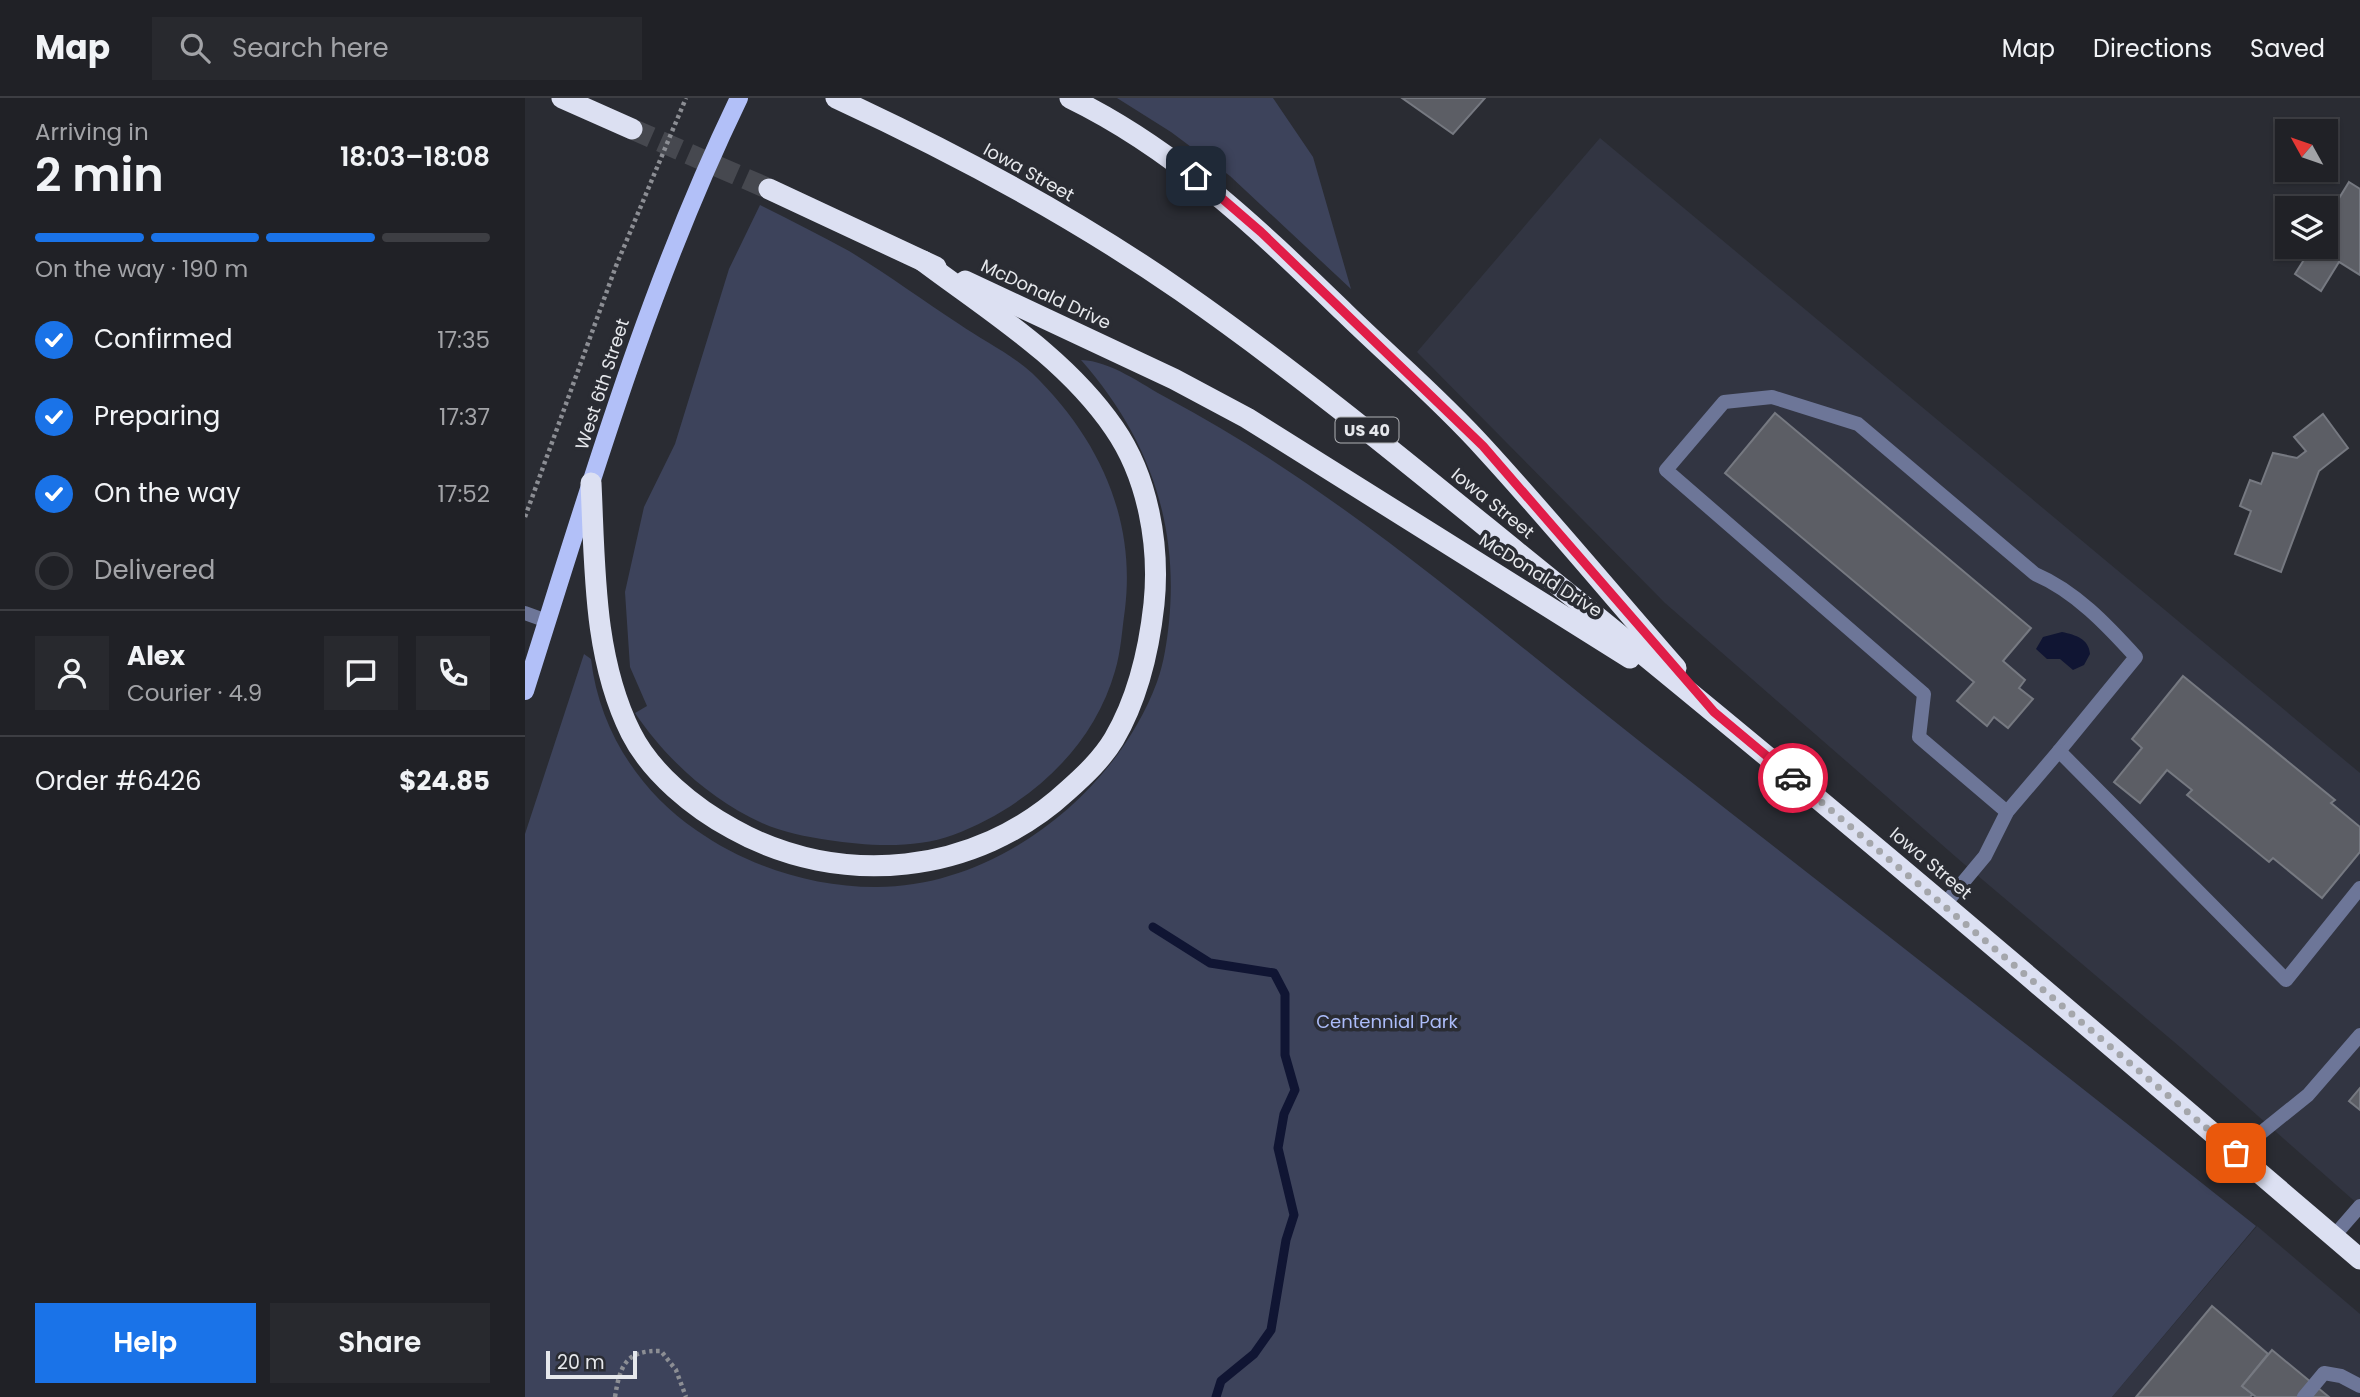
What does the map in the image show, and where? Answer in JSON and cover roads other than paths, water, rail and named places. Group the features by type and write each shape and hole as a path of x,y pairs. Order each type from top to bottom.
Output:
{"highway":[{"path":"562,98 632,129"},
{"name":"Iowa Street","path":"836,98 947,152 1049,208 1176,287 1311,384 1945,904 2360,1259"},
{"name":"McDonald Drive","path":"1070,98 1108,117 1162,150 1213,189 1261,232 1483,446 1714,712"},
{"name":"McDonald Drive","path":"769,189 1174,379 1247,418 1714,712"},
{"path":"591,483 599,624 619,704 632,736 652,763 675,788 713,818 755,842 801,859 841,866 889,867 921,863 967,852 1011,832 1052,806 1093,768 1113,741 1129,711 1145,663 1151,631 1157,572 1150,518 1137,473 1115,430 1085,391 1052,357 923,261"}],"main road":[{"name":"West 6th Street","path":"525,691 663,270 703,171 739,98"}],"lane":[{"path":"1945,904 1985,856 2007,812 2136,657 2115,634 2059,584 2035,574 1858,424 1772,397 1724,402 1666,470 1924,694 1919,737 2007,812"},
{"path":"525,613 547,621"},
{"path":"2059,751 2286,980 2360,888"},
{"path":"2236,1153 2308,1095 2360,1035"},
{"path":"2334,1236 2360,1206"},
{"path":"2304,1397 2324,1373 2341,1376 2360,1386"}],"waterway":[{"path":"1153,927 1210,963 1274,973 1285,994 1285,1055 1295,1090 1284,1114 1278,1148 1294,1215 1286,1240 1271,1330 1254,1354 1221,1381 1216,1397"}],"tunnel":[{"path":"632,129 769,189"}],"park label":[{"name":"Centennial Park","path":"1387,1021"}]}
